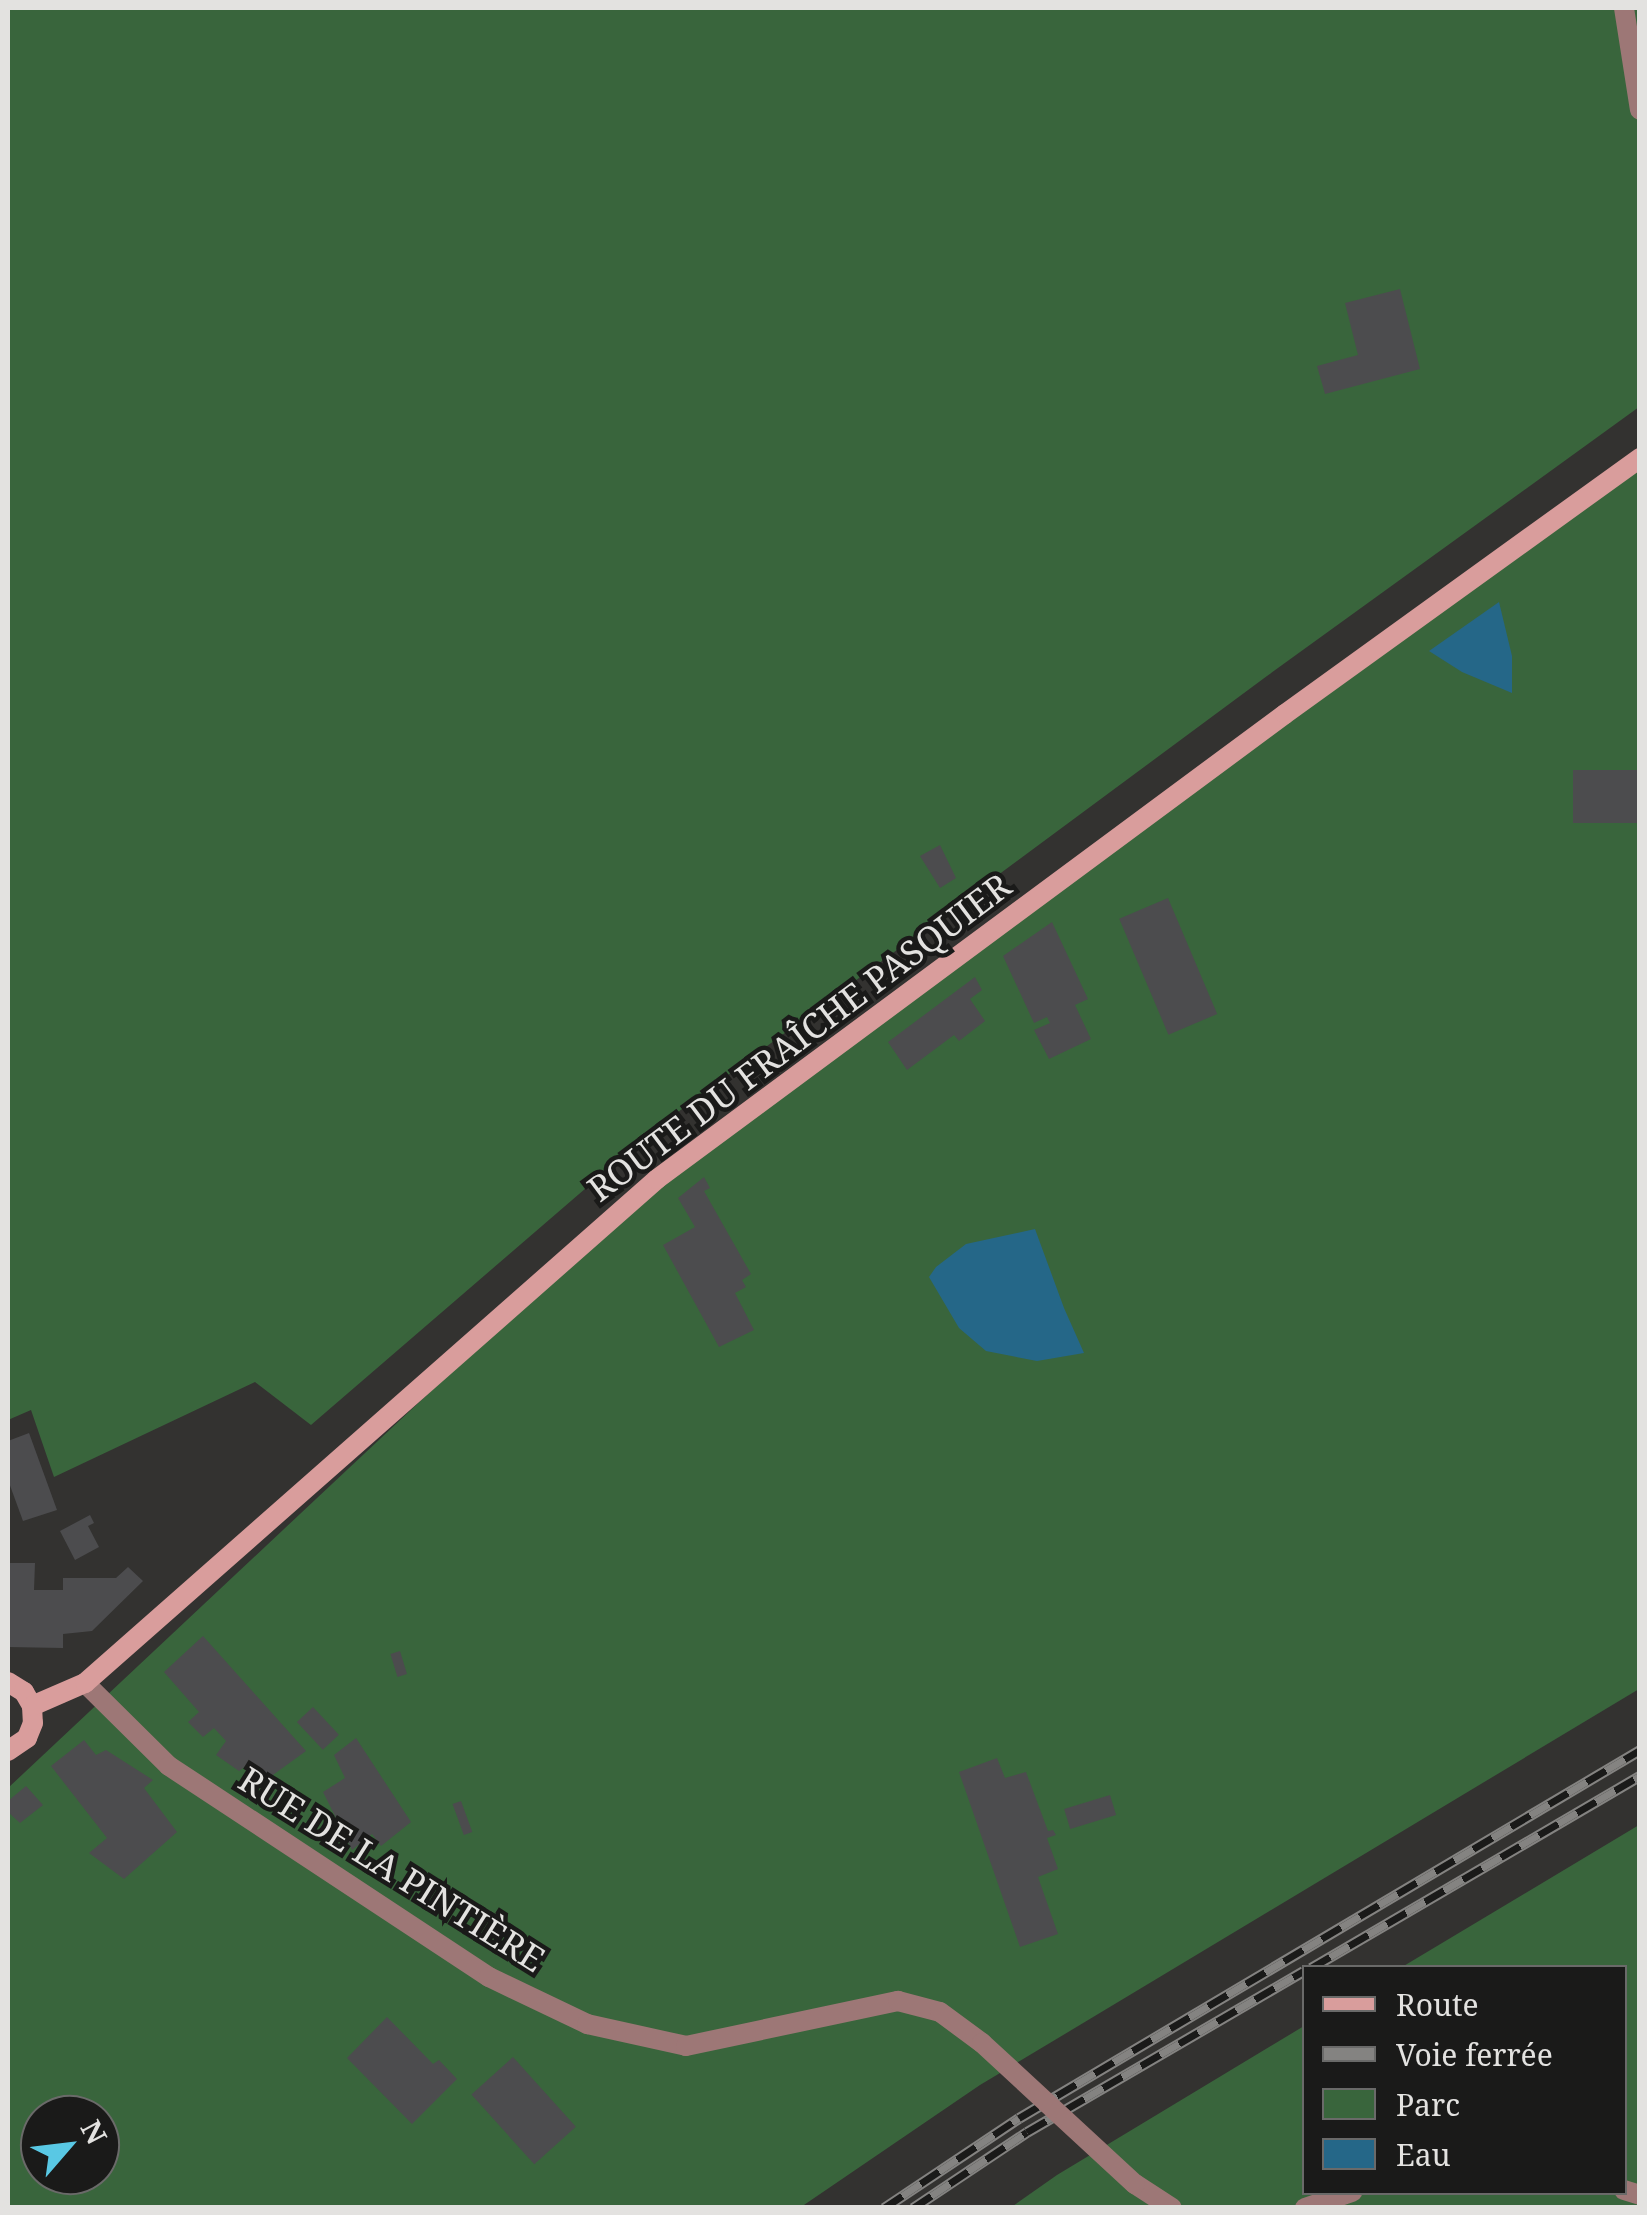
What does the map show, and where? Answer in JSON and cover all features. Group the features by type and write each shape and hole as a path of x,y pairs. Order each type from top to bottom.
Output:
{"main road":[{"name":"ROUTE DU FRAÎCHE PASQUIER","path":"32,1706 85,1683 657,1179 1285,714 1640,458"},
{"path":"8,1682 24,1692 32,1706 33,1723 27,1738 8,1750"}],"street":[{"path":"1624,8 1640,110"},
{"name":"RUE DE LA PINTIÈRE","path":"85,1683 169,1766 489,1977 587,2024 686,2046 898,2000 940,2012 982,2043 1135,2184 1172,2208"},
{"path":"1305,2208 1343,2195"}],"green space":[{"path":"8,8 1639,8 1639,407 1267,676 651,1132 311,1425 255,1382 54,1477 31,1410 8,1420"},
{"path":"1639,458 1639,1689 980,2085 801,2207 8,2208 8,1788 657,1179"},
{"path":"1639,1825 1639,2207 1010,2208 1057,2175 1302,2027 1302,2195 1627,2195 1627,1965 1405,1965"}],"water":[{"path":"1499,602 1512,656 1512,693 1462,672 1429,651"},
{"path":"1035,1229 1084,1353 1037,1361 986,1351 959,1328 929,1277 966,1244"}],"building":[{"path":"1400,289 1420,369 1325,394 1317,366 1358,355 1345,303"},
{"path":"1573,770 1640,770 1640,823 1573,823"},
{"path":"940,845 956,878 940,888 920,856"},
{"path":"1168,898 1217,1014 1168,1035 1119,919"},
{"path":"1052,922 1088,999 1075,1005 1091,1039 1049,1059 1034,1030 1050,1023 1047,1017 1034,1023 1003,956"},
{"path":"975,977 982,990 970,999 985,1021 959,1041 954,1035 907,1070 888,1042"},
{"path":"704,1177 710,1188 704,1191 751,1274 742,1280 746,1287 735,1293 754,1330 719,1347 663,1245 695,1227 678,1198"},
{"path":"29,1433 57,1510 23,1521 8,1480 8,1441"},
{"path":"90,1515 94,1523 88,1526 99,1547 75,1560 60,1531"},
{"path":"8,1563 35,1563 34,1590 63,1590 63,1578 116,1578 128,1567 143,1581 92,1631 63,1634 63,1648 8,1647"},
{"path":"203,1636 306,1751 266,1780 251,1780 256,1772 247,1765 239,1771 216,1755 226,1741 214,1728 203,1737 188,1722 199,1712 164,1672"},
{"path":"400,1651 407,1674 397,1677 390,1654"},
{"path":"313,1707 339,1735 323,1750 297,1722"},
{"path":"356,1738 411,1822 381,1846 372,1834 352,1850 323,1792 345,1778 334,1755"},
{"path":"84,1740 96,1755 106,1750 153,1780 144,1788 177,1832 124,1879 89,1853 107,1838 51,1766"},
{"path":"997,1758 1005,1778 1026,1772 1048,1831 1053,1830 1056,1835 1047,1838 1058,1869 1038,1877 1058,1934 1020,1947 959,1772"},
{"path":"26,1786 43,1805 20,1823 8,1812 8,1801"},
{"path":"1110,1795 1116,1815 1070,1829 1064,1809"},
{"path":"461,1801 472,1832 464,1835 453,1804"},
{"path":"387,2017 433,2064 439,2060 457,2079 412,2124 347,2058"},
{"path":"513,2057 576,2127 534,2164 471,2094"}],"railway":[{"path":"884,2208 1019,2118 1640,1750"},
{"path":"1316,1965 1640,1776"},
{"path":"913,2208 1027,2132 1302,1972"}]}
